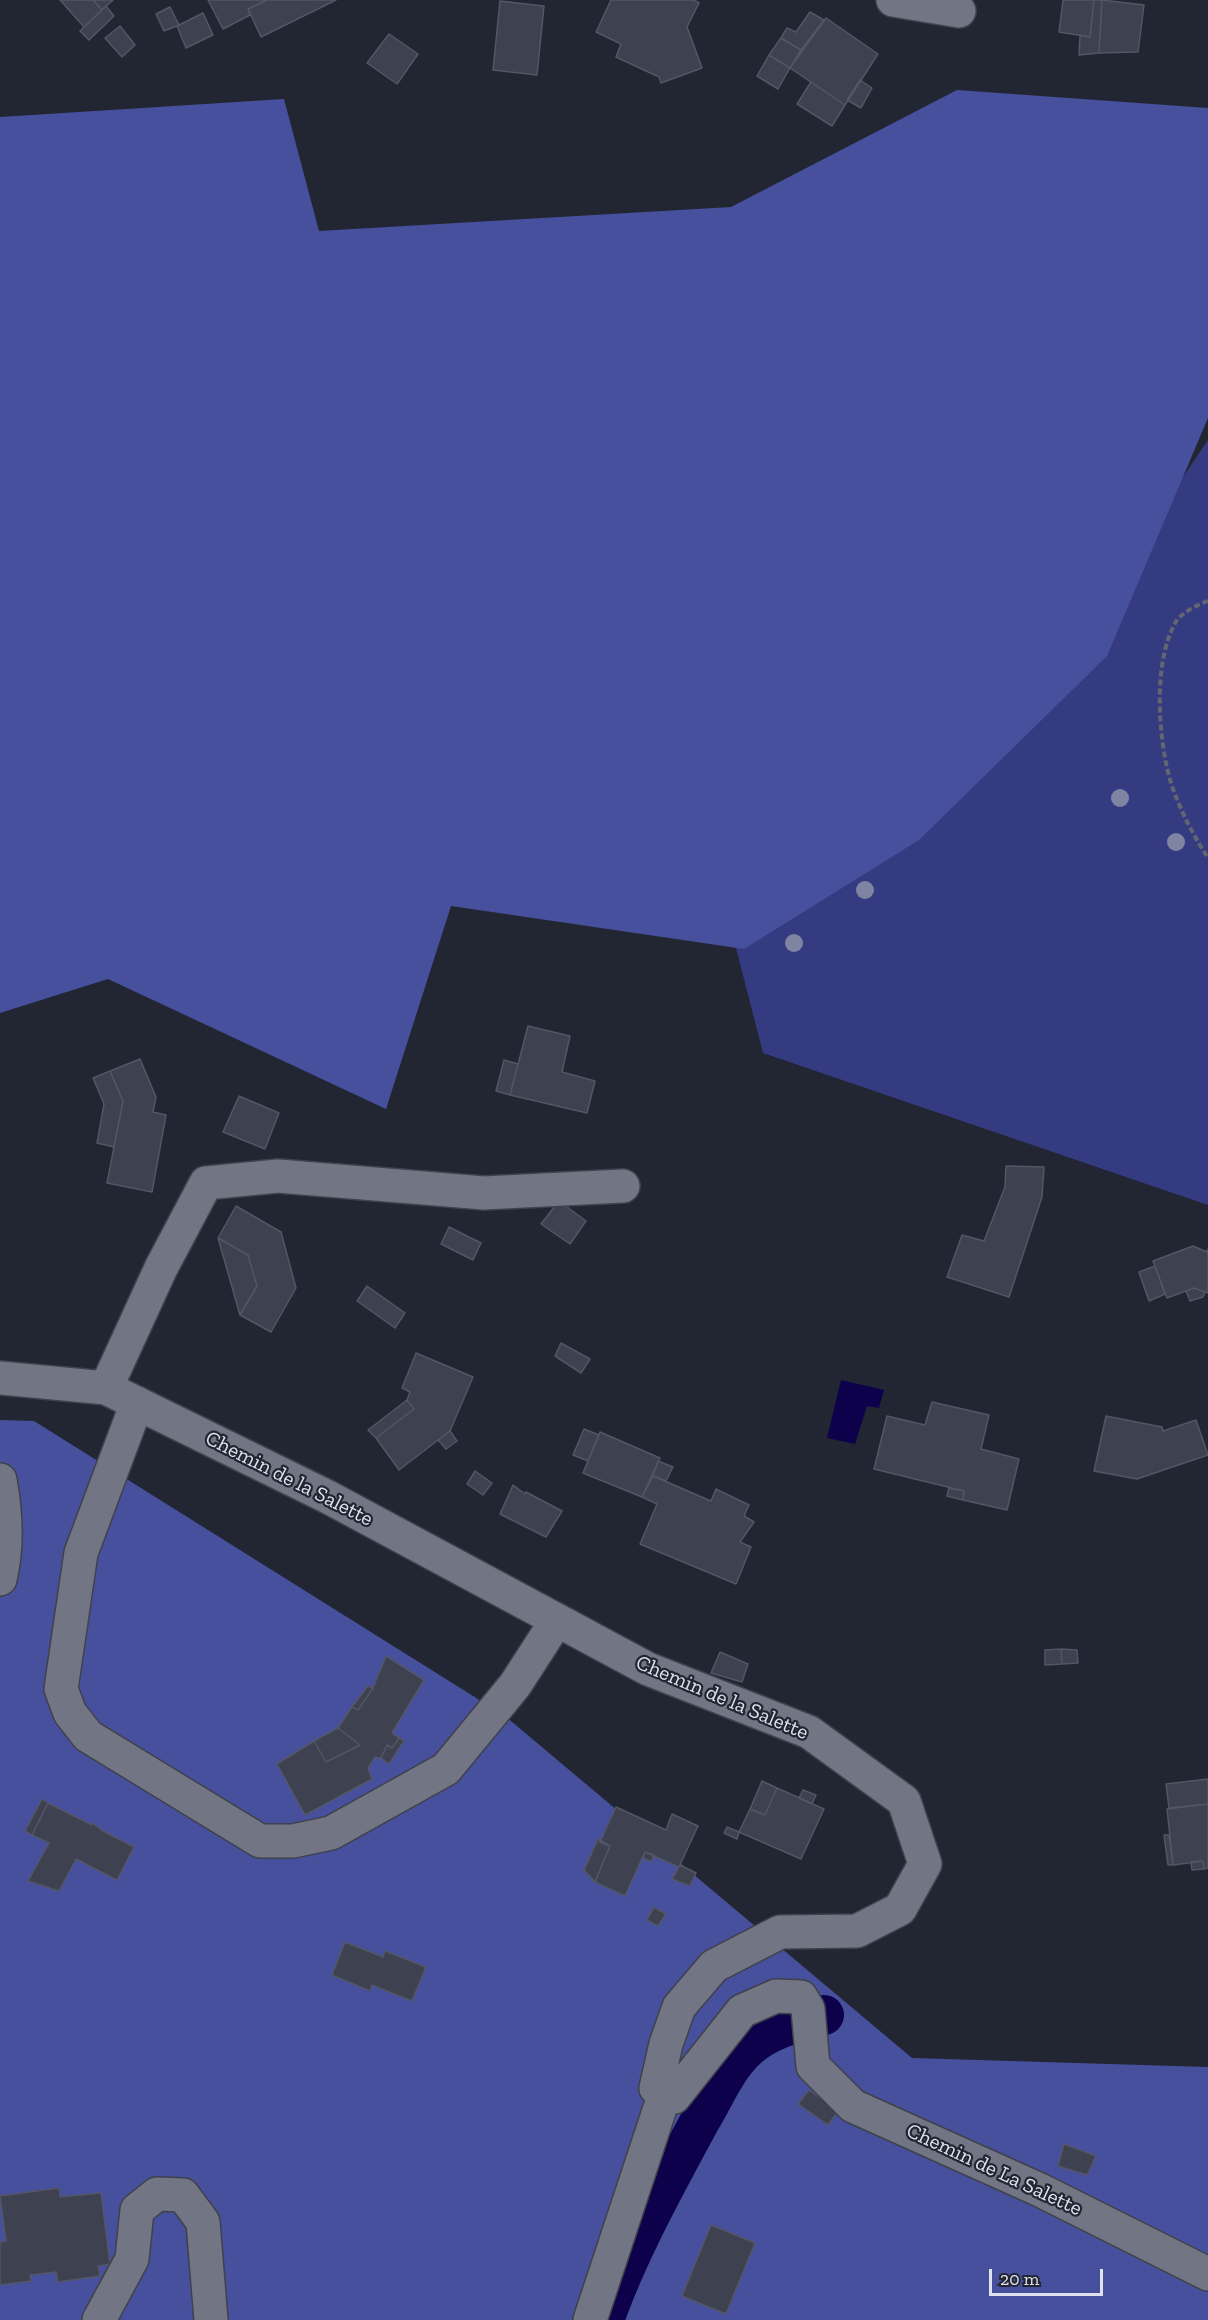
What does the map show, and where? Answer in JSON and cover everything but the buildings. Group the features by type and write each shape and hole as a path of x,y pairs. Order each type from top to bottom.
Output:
{"street":[{"path":"893,0 959,11"},
{"path":"106,1388 161,1268 206,1183 278,1176 484,1193 622,1186"},
{"name":"Chemin de la Salette","path":"0,1378 106,1388 328,1497 648,1669 809,1732 903,1801 925,1864 900,1909 857,1930 780,1932 714,1966 679,2007 666,2044 656,2088 664,2096"},
{"path":"137,1403 81,1553 61,1689 70,1713 88,1736 260,1841 293,1841 331,1833 446,1769 515,1685 557,1620"},
{"path":"0,1480 4,1504 6,1555 0,1579"},
{"name":"Chemin de La Salette","path":"664,2096 674,2097 742,2011 776,1996 801,1997 810,2025 813,2066 853,2106 1040,2190 1208,2274"},
{"path":"590,2320 664,2096"},
{"path":"99,2320 132,2259 137,2210 157,2194 183,2195 203,2222 211,2320"}],"path":[{"path":"1208,601 1178,618 1169,640 1161,675 1158,704 1170,781 1183,814 1208,858"}],"shaded area":[{"path":"957,90 1208,108 1208,418 1107,656 919,840 744,949 451,906 386,1109 108,979 0,1013 0,117 284,99 319,231 731,207"},
{"path":"1208,440 1208,1205 763,1053 736,948 1183,477"},
{"path":"841,1380 884,1390 879,1408 867,1406 855,1444 827,1438"},
{"path":"0,1420 34,1421 505,1716 912,2058 1208,2067 1208,2320 0,2320"}],"waterway":[{"path":"604,2320 649,2218 701,2119 735,2062 749,2047 766,2035 824,2015"}]}
